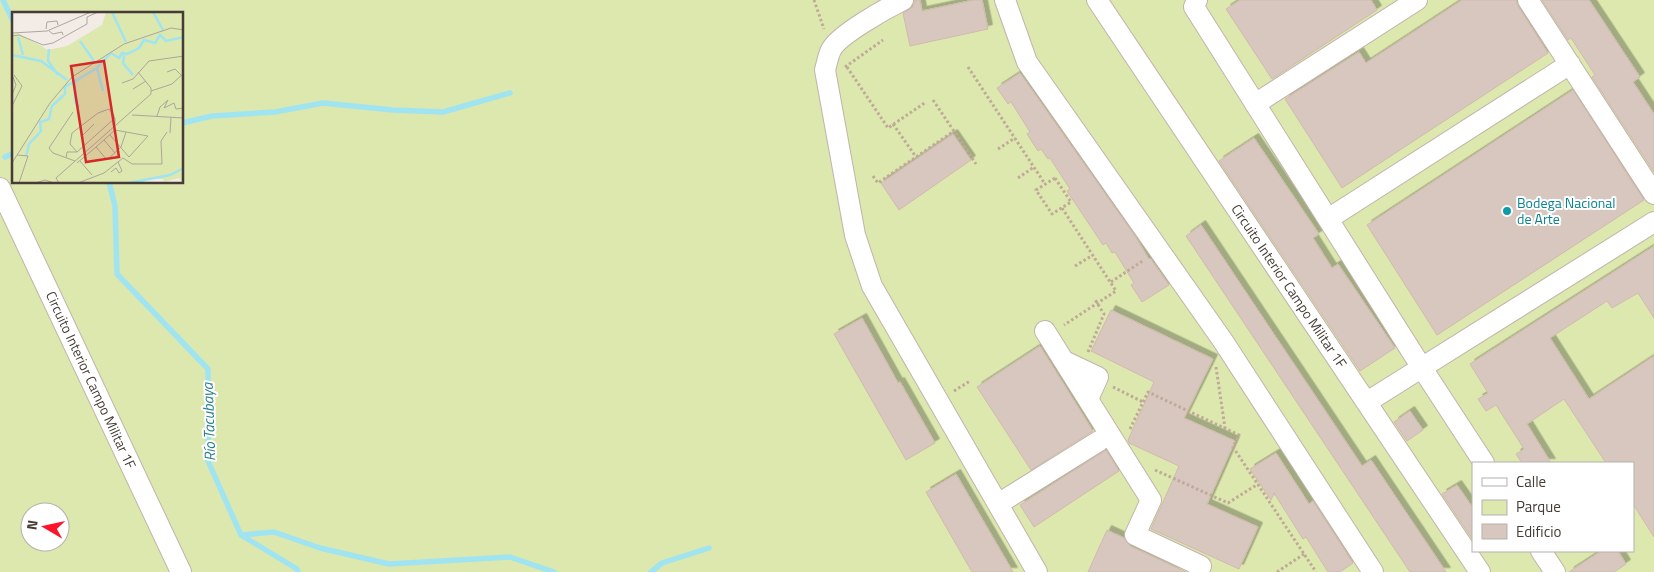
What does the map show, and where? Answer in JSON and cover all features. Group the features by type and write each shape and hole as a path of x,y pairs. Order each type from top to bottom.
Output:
{"street":[{"path":"903,0 879,12 846,36 832,49 825,70 855,235 872,286 1037,572"},
{"path":"1005,0 1028,62 1222,341 1374,572"},
{"name":"Circuito Interior Campo Militar 1F","path":"1097,0 1480,572"},
{"path":"1197,0 1194,7 1483,462"},
{"path":"1256,104 1417,0"},
{"path":"1528,0 1654,194"},
{"path":"1328,219 1570,64"},
{"name":"Circuito Interior Campo Militar 1F","path":"0,188 181,572"},
{"path":"1367,402 1654,222"},
{"path":"1047,334 1081,370 1088,399 1151,500 1136,535 1201,566"},
{"path":"1081,370 1088,399"},
{"path":"998,504 1099,441"},
{"path":"1543,552 1555,572"}],"path":[{"path":"814,0 826,34"},
{"path":"839,72 883,40"},
{"path":"846,66 888,128 926,102"},
{"path":"968,67 1045,184"},
{"path":"932,100 976,164"},
{"path":"893,124 916,157"},
{"path":"873,176 878,183 954,131"},
{"path":"998,149 1014,138"},
{"path":"1018,178 1034,167"},
{"path":"1055,178 1071,202 1062,208 1052,214 1036,190 1055,178"},
{"path":"1047,334 1116,291 1062,208"},
{"path":"1111,282 1159,250"},
{"path":"1076,266 1093,255"},
{"path":"1094,298 1104,314 1081,370 1143,402"},
{"path":"1222,341 1214,356 1225,429"},
{"path":"946,396 970,381"},
{"path":"1258,484 1228,503 1122,453 1148,392 1239,435 1233,448 1258,484 1316,572"},
{"path":"1277,572 1304,554"}],"green space":[{"path":"0,0 1654,0 1654,572 0,572"}],"building":[{"path":"915,0 920,0 922,11 982,0 988,29 910,46 903,13 913,7"},
{"path":"1240,0 1371,0 1377,10 1272,79 1226,9"},
{"path":"1462,0 1516,0 1548,53 1342,188 1285,99 1359,52 1366,63"},
{"path":"1542,0 1589,0 1640,77 1633,82 1654,114 1654,172 1592,77 1595,75 1571,38 1568,40"},
{"path":"1020,73 1169,285 1142,302 1131,285 1134,283 1115,252 1112,253 1106,243 1103,245 1067,191 1070,189 1050,158 1048,159 1041,149 1038,151 1027,134 1030,132 1011,102 1008,104 997,88"},
{"name":"Bodega Nacional de Arte","path":"1573,90 1644,200 1437,335 1367,225"},
{"path":"953,134 971,160 899,210 881,183"},
{"path":"1254,138 1319,234 1313,238 1332,268 1338,264 1395,348 1360,371 1219,161"},
{"path":"1201,225 1362,466 1371,460 1446,572 1410,572 1186,236"},
{"path":"1654,246 1654,318 1638,293 1612,308 1607,301 1550,338 1589,399 1654,356 1654,537 1634,506 1634,462 1605,462 1564,399 1527,424 1550,462 1521,462 1516,454 1524,449 1496,405 1486,411 1478,399 1488,393 1470,364"},
{"path":"1111,310 1213,359 1184,418 1235,441 1207,504 1258,527 1239,569 1151,529 1179,466 1129,443 1128,440 1154,382 1091,351"},
{"path":"862,318 898,383 900,382 935,443 906,460 834,334"},
{"path":"1040,346 1093,431 1031,470 977,387"},
{"path":"1410,411 1423,430 1407,441 1394,422"},
{"path":"1106,450 1119,471 1034,527 1020,505"},
{"path":"1276,453 1309,504 1313,501 1353,563 1340,572 1328,572 1306,537 1303,539 1274,493 1271,500 1250,469"},
{"path":"956,474 1013,572 972,572 926,492"},
{"path":"1457,485 1472,507 1472,539 1442,494"},
{"path":"1107,530 1124,538 1130,546 1186,572 1088,572"},
{"path":"1599,552 1619,552 1626,564 1614,572 1569,572"}],"waterway":[{"name":"Río Tacubaya","path":"3,0 12,19"},
{"path":"184,123 212,116 275,112 323,103 393,110 443,112 510,93"},
{"path":"5,157 12,154"},
{"name":"Río Tacubaya","path":"110,184 115,206 117,274 208,369 208,461 241,535 297,569 298,572"},
{"path":"241,535 274,532 320,548 389,564 510,557 554,572"},
{"path":"651,572 662,563 709,548"}],"place":[{"name":"Bodega Nacional de Arte","path":"1507,211"}]}
